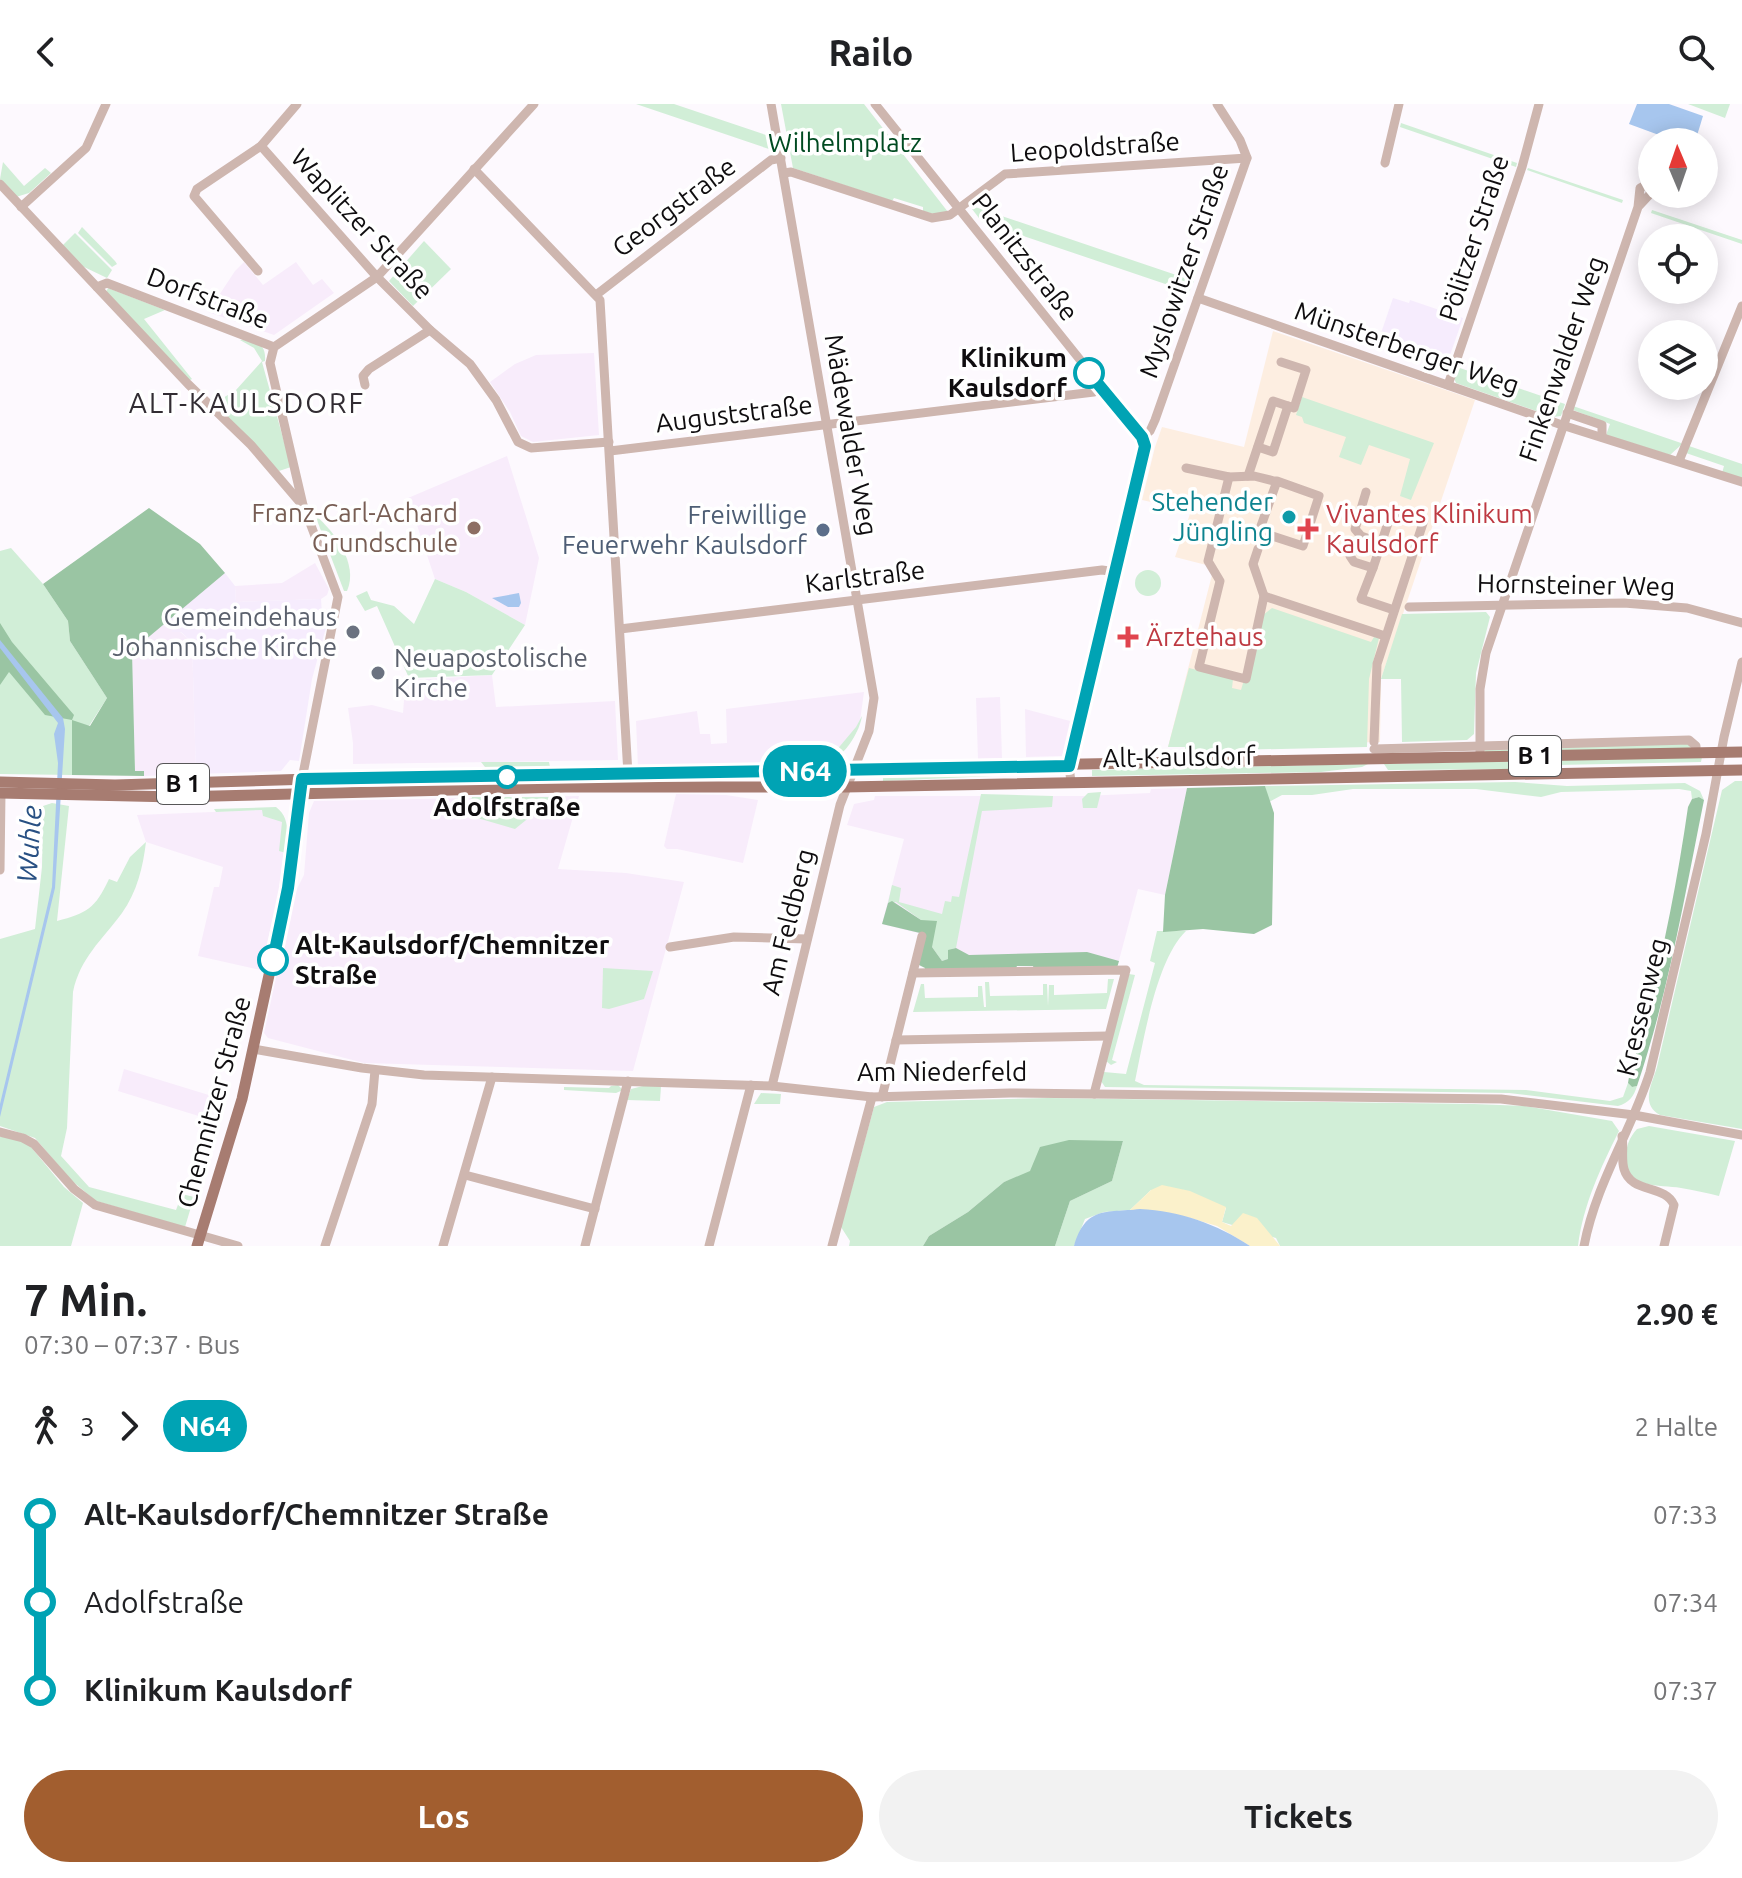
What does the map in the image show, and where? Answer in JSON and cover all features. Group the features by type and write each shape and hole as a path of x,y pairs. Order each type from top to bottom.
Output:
{"main road":[{"name":"Alt-Kaulsdorf","path":"58,789 302,779 1069,766 1480,752 1722,752"},
{"name":"B 1","path":"1722,752 1742,752"},
{"name":"Alt-Kaulsdorf","path":"58,789 175,797 300,792 726,785 845,787 1719,770"},
{"name":"B 1","path":"1719,770 1742,770"},
{"name":"Chemnitzer Straße","path":"199,1241 242,1099 288,888 302,779"},
{"name":"B 1","path":"0,782 58,789"},
{"name":"B 1","path":"0,793 58,789"}],"street":[{"path":"21,207 86,148 106,104"},
{"path":"258,271 194,196 197,189 261,146 297,104"},
{"path":"274,347 377,277 534,104"},
{"name":"Mädewalder Weg","path":"771,104 874,698 869,731 852,770"},
{"name":"Planitzstraße","path":"875,104 1142,437"},
{"name":"Myslowitzer Straße","path":"1071,782 1069,766 1145,446 1142,437 1152,427 1247,158 1240,140 1217,104"},
{"path":"1385,163 1399,104"},
{"name":"Pölitzer Straße","path":"1448,385 1522,167 1539,104"},
{"name":"Waplitzer Straße","path":"261,146 377,277 430,330 470,364 499,405 513,436 522,445 531,448 610,447"},
{"name":"Georgstraße","path":"596,295 773,159 781,158"},
{"name":"Leopoldstraße","path":"958,209 1005,174 1247,158"},
{"path":"474,169 600,300 628,774"},
{"path":"784,173 791,172 932,218 950,215 958,209"},
{"name":"Dorfstraße","path":"0,184 284,481 304,507"},
{"name":"Finkenwalder Weg","path":"1480,752 1480,689 1486,653 1638,207"},
{"name":"Dorfstraße","path":"97,287 107,283 274,347 270,363 304,507 338,597 302,779"},
{"name":"Münsterberger Weg","path":"1198,298 1562,425 1742,482"},
{"path":"1679,461 1742,306"},
{"name":"Waplitzer Straße","path":"365,385 363,376 369,369 430,330"},
{"path":"1248,476 1273,401 1294,408 1306,370 1281,362"},
{"name":"Auguststraße","path":"610,447 827,425 1094,392 1101,388"},
{"path":"1258,447 1273,452 1288,406"},
{"name":"Münsterberger Weg","path":"1567,413 1602,425 1602,437"},
{"path":"1186,468 1229,477 1248,476 1277,481 1319,496 1303,546 1263,533"},
{"path":"284,481 297,471"},
{"path":"1229,477 1209,548 1208,561 1220,581 1199,667 1246,679 1264,596 1253,564 1263,533 1261,526 1277,481"},
{"path":"1366,492 1355,529 1380,547"},
{"path":"1264,596 1385,636 1394,610 1424,520 1402,512 1391,514 1361,599 1394,610"},
{"path":"1373,568 1354,562 1350,551 1359,544 1380,547"},
{"name":"Karlstraße","path":"620,629 1102,570 1116,572"},
{"name":"Hornsteiner Weg","path":"1409,607 1656,604 1703,611 1742,623"},
{"name":"Alt-Kaulsdorf","path":"1385,636 1375,683 1374,745 1480,752"},
{"name":"Kressenweg","path":"1584,1246 1591,1211 1622,1135 1641,1102 1659,1039 1742,662"},
{"name":"Am Feldberg","path":"772,1086 845,787 852,770"},
{"path":"0,793 0,870"},
{"path":"832,1246 896,1040 922,936"},
{"path":"670,947 734,937 807,939"},
{"path":"913,973 1126,970 1094,1094"},
{"path":"896,1040 1108,1036"},
{"name":"Am Niederfeld","path":"253,1049 375,1070 424,1075 772,1086 877,1097 1094,1094 1501,1099 1634,1115 1742,1135"},
{"path":"325,1246 372,1104 375,1070"},
{"path":"443,1246 492,1077"},
{"path":"585,1246 628,1081"},
{"path":"709,1246 751,1085"},
{"path":"3,1133 34,1144 74,1189 95,1205 199,1241 238,1246"},
{"path":"1622,1135 1623,1168 1627,1175 1640,1186 1666,1194 1674,1205 1664,1246"},
{"path":"465,1175 595,1209"}],"shaded area":[{"path":"244,262 263,285 296,262 313,285 322,279 334,293 274,335 208,312"},
{"path":"1393,298 1409,303 1410,300 1463,318 1449,358 1443,362 1379,339"},
{"name":"Vivantes Klinikum Kaulsdorf","path":"1273,331 1475,400 1381,679 1380,742 1168,747 1214,567 1175,557 1191,511 1142,500 1155,447 1162,427 1244,447"},
{"path":"594,353 599,435 533,442 521,436 510,412 490,382 515,364 536,355"},
{"name":"Franz-Carl-Achard Grundschule","path":"507,456 539,558 525,625 466,592 435,579 408,498"},
{"path":"315,563 329,589 321,599 236,602 235,586 282,583"},
{"path":"225,573 235,586 236,602 321,599 322,614 327,624 312,679 299,761 290,760 281,771 196,774 192,642 181,632 172,632 167,621"},
{"path":"167,621 192,642 196,774 144,776 144,771 135,772 132,651"},
{"path":"492,675 496,707 615,701 618,760 353,764 348,708 372,705 403,713 404,700 414,693 413,680"},
{"path":"864,692 859,728 840,755 821,760 821,763 638,767 636,721 697,711 700,734 710,734 711,744 727,743 726,709"},
{"path":"1000,697 1002,758 978,759 976,698"},
{"path":"1025,709 1070,721 1062,756 1026,757"},
{"path":"1187,788 1165,895 1138,889 1118,964 925,968 937,921 918,933 882,924 904,839 847,825 854,804 874,800 875,796 1084,796"},
{"path":"676,794 726,795 758,800 743,863 664,846"},
{"path":"579,796 558,869 626,873 684,882 633,1071 364,1063 268,1038 264,1033 294,895 304,875 309,813 314,801"},
{"path":"263,810 263,816 284,821 286,830 279,891 261,970 198,956 214,887 219,887 223,867 146,842 137,815"},
{"path":"124,1069 212,1096 205,1118 118,1091"}],"green space":[{"path":"636,104 674,104 766,135 769,149"},
{"name":"Wilhelmplatz","path":"781,104 864,104 948,212 941,216 923,211 923,207 894,198 892,201 793,168"},
{"path":"1688,104 1730,104 1725,118"},
{"path":"1401,123 1517,163 1516,167 1400,127"},
{"path":"3,162 24,186 45,168 51,173 29,193 16,197 0,179"},
{"path":"1527,170 1623,200 1622,203"},
{"path":"975,207 1194,281 1189,292 982,222 972,209"},
{"path":"1652,210 1694,224 1683,224 1651,213"},
{"path":"82,227 117,264 112,267 78,233"},
{"path":"1718,232 1742,240 1742,244 1718,236"},
{"path":"75,233 112,270 107,278 82,266 62,246"},
{"path":"424,241 451,269 413,306 389,281"},
{"path":"108,288 165,310 144,319 192,379 188,381 106,292"},
{"path":"248,339 259,344 264,352 265,361 262,362 291,467 279,471 223,414 226,408 218,401 236,390 262,361 254,348 240,340"},
{"path":"1457,367 1565,404 1561,416 1553,417 1456,383"},
{"path":"1302,397 1434,443 1411,500 1400,496 1410,459 1369,445 1361,465 1339,457 1346,437 1304,423 1302,417 1296,415"},
{"path":"1573,406 1681,445 1670,455 1606,435 1610,424 1573,410"},
{"path":"1689,446 1742,464 1742,480 1722,473 1724,466 1686,453"},
{"path":"149,508 200,544 225,573 132,651 135,771 144,771 144,776 72,775 72,720 90,726 107,698 70,641 68,621 43,584"},
{"path":"315,515 343,549 350,570 347,591 344,591"},
{"path":"11,548 43,584 68,621 70,641 107,698 89,726 72,721 72,775 0,774 0,551"},
{"path":"1148,570 1157,574 1161,583 1157,592 1148,596 1139,592 1135,583 1139,574"},
{"path":"435,579 466,592 525,625 492,675 409,678 377,606 365,611 356,596 367,591 371,600 394,606 414,624"},
{"path":"1272,608 1371,642 1374,637 1379,638 1369,679 1367,747 1185,751 1185,747 1168,747 1189,668 1233,679 1232,688 1241,690 1263,615"},
{"path":"1486,612 1490,617 1476,673 1474,734 1467,740 1402,742 1401,679 1381,679 1402,614"},
{"path":"0,623 12,642 74,715 72,720 45,715 9,672 0,685"},
{"path":"862,716 853,738 838,756 825,761 800,763 804,754 835,752"},
{"path":"1691,743 1691,748 1487,753 1483,750"},
{"path":"1702,757 1701,762 1558,765 1522,769 1388,770 1384,764"},
{"path":"481,762 549,762 550,767 485,767"},
{"path":"1368,764 1321,772 1092,776 1092,770"},
{"path":"1015,772 1015,775 883,781 883,778"},
{"path":"1735,781 1742,781 1742,1129 1660,1115 1650,1105 1649,1099 1722,790"},
{"path":"1515,782 1567,786 1685,783 1700,791 1704,800 1699,797 1692,799 1691,791 1679,789 1561,792 1541,797 1476,789 1353,789 1312,795 1282,795 1269,802 1265,786"},
{"path":"1265,786 1274,813 1272,925 1254,934 1203,929 1163,932 1165,895 1187,788"},
{"path":"1101,792 1097,808 1083,808 1082,799 1088,793"},
{"path":"981,794 1053,796 1052,807 982,811 956,948 952,949 948,959 942,961 932,947 921,920 896,902 888,903 892,885 901,888 899,902 942,914 945,901 951,902 952,896 959,897"},
{"path":"472,797 552,799 515,829 467,815"},
{"path":"1699,797 1704,800 1667,980 1637,1086 1632,1087 1628,1083 1629,1077 1664,943 1688,807 1692,799"},
{"path":"52,803 69,806 57,921 89,908 109,879 117,882 130,857 146,842 132,897 86,959 76,980 67,1128 61,1156 89,1187 176,1210 182,1194 194,1197 185,1227 96,1201 71,1180 35,1138 0,1126 0,939 35,929 42,867 43,806"},
{"path":"276,807 286,822 286,853 279,851 282,822 263,816 262,810 216,812 214,809"},
{"path":"892,901 921,920 937,921 932,947 942,961 948,959 948,950 956,948 969,955 1087,952 1119,961 1117,968 1034,969 1033,966 1017,966 1015,970 924,971 925,968 917,964 920,933 882,924 888,903"},
{"path":"1157,931 1186,931 1167,961 1147,1023 1135,1081 1144,1085 1526,1090 1610,1101 1623,1097 1628,1083 1632,1087 1637,1086 1630,1099 1618,1106 1509,1093 1105,1087 1101,1081 1104,1072 1126,1074 1155,963 1150,961"},
{"path":"603,968 653,971 644,999 609,1009 602,1008"},
{"path":"1129,974 1135,975 1112,1060 1117,1062 1111,1065 1106,1061"},
{"path":"1108,979 1114,979 1106,1009 913,1012 921,984 924,984 925,998 978,997 978,986 982,986 986,1007 985,982 989,982 990,996 1043,995 1043,984 1047,984 1048,1006 1049,985 1054,985 1054,995 1107,993"},
{"path":"618,1085 623,1090 616,1093 564,1090 564,1087 609,1088"},
{"path":"661,1086 660,1101 627,1100 631,1089"},
{"path":"761,1093 781,1094 780,1104 754,1104"},
{"path":"1048,1098 1525,1106 1612,1121 1619,1131 1588,1201 1578,1246 1280,1246 1276,1238 1222,1222 1226,1208 1151,1190 1130,1210 1104,1212 1085,1219 1074,1246 1055,1246 1070,1201 1112,1181 1123,1141 1004,1182 968,1212 929,1236 923,1246 849,1246 850,1241 841,1227 874,1107 887,1102"},
{"path":"1649,1126 1735,1141 1719,1196 1646,1184 1632,1176 1626,1158 1628,1142 1637,1129"},
{"path":"0,1137 26,1141 64,1187 83,1203 71,1246 0,1246"},
{"path":"1069,1140 1123,1141 1112,1181 1070,1201 1055,1246 923,1246 929,1236 968,1212 1004,1182 1030,1171 1040,1147"}],"sand":[{"path":"1162,1185 1190,1191 1226,1207 1222,1222 1231,1226 1243,1213 1257,1218 1280,1246 1250,1246 1217,1226 1187,1217 1130,1210 1151,1190"}],"water":[{"path":"1637,104 1669,104 1703,116 1699,128 1640,128 1629,124"},
{"path":"519,593 519,607 508,607 492,598"},
{"path":"0,640 63,718 65,729 55,888 0,1117 0,1104 52,887 58,763 54,734 58,723 0,648"},
{"path":"1140,1209 1198,1220 1250,1246 1074,1246 1084,1224 1098,1214"}],"bus line":[{"name":"N64","path":"273,960 288,888 302,779 1069,766 1145,446 1142,437 1089,373"}],"place":[{"name":"Klinikum Kaulsdorf","path":"1089,373"},
{"name":"Stehender Jüngling","path":"1289,517"},
{"name":"Franz-Carl-Achard Grundschule","path":"474,528"},
{"name":"Vivantes Klinikum Kaulsdorf","path":"1308,529"},
{"name":"Freiwillige Feuerwehr Kaulsdorf","path":"823,530"},
{"name":"Gemeindehaus Johannische Kirche","path":"353,632"},
{"name":"Ärztehaus","path":"1128,637"},
{"name":"Neuapostolische Kirche","path":"378,673"},
{"name":"Adolfstraße","path":"507,777"},
{"name":"Alt-Kaulsdorf/Chemnitzer Straße","path":"273,960"}],"district":[{"name":"ALT-KAULSDORF","path":"247,403"}],"water label":[{"name":"Wuhle","path":"29,844"}]}
